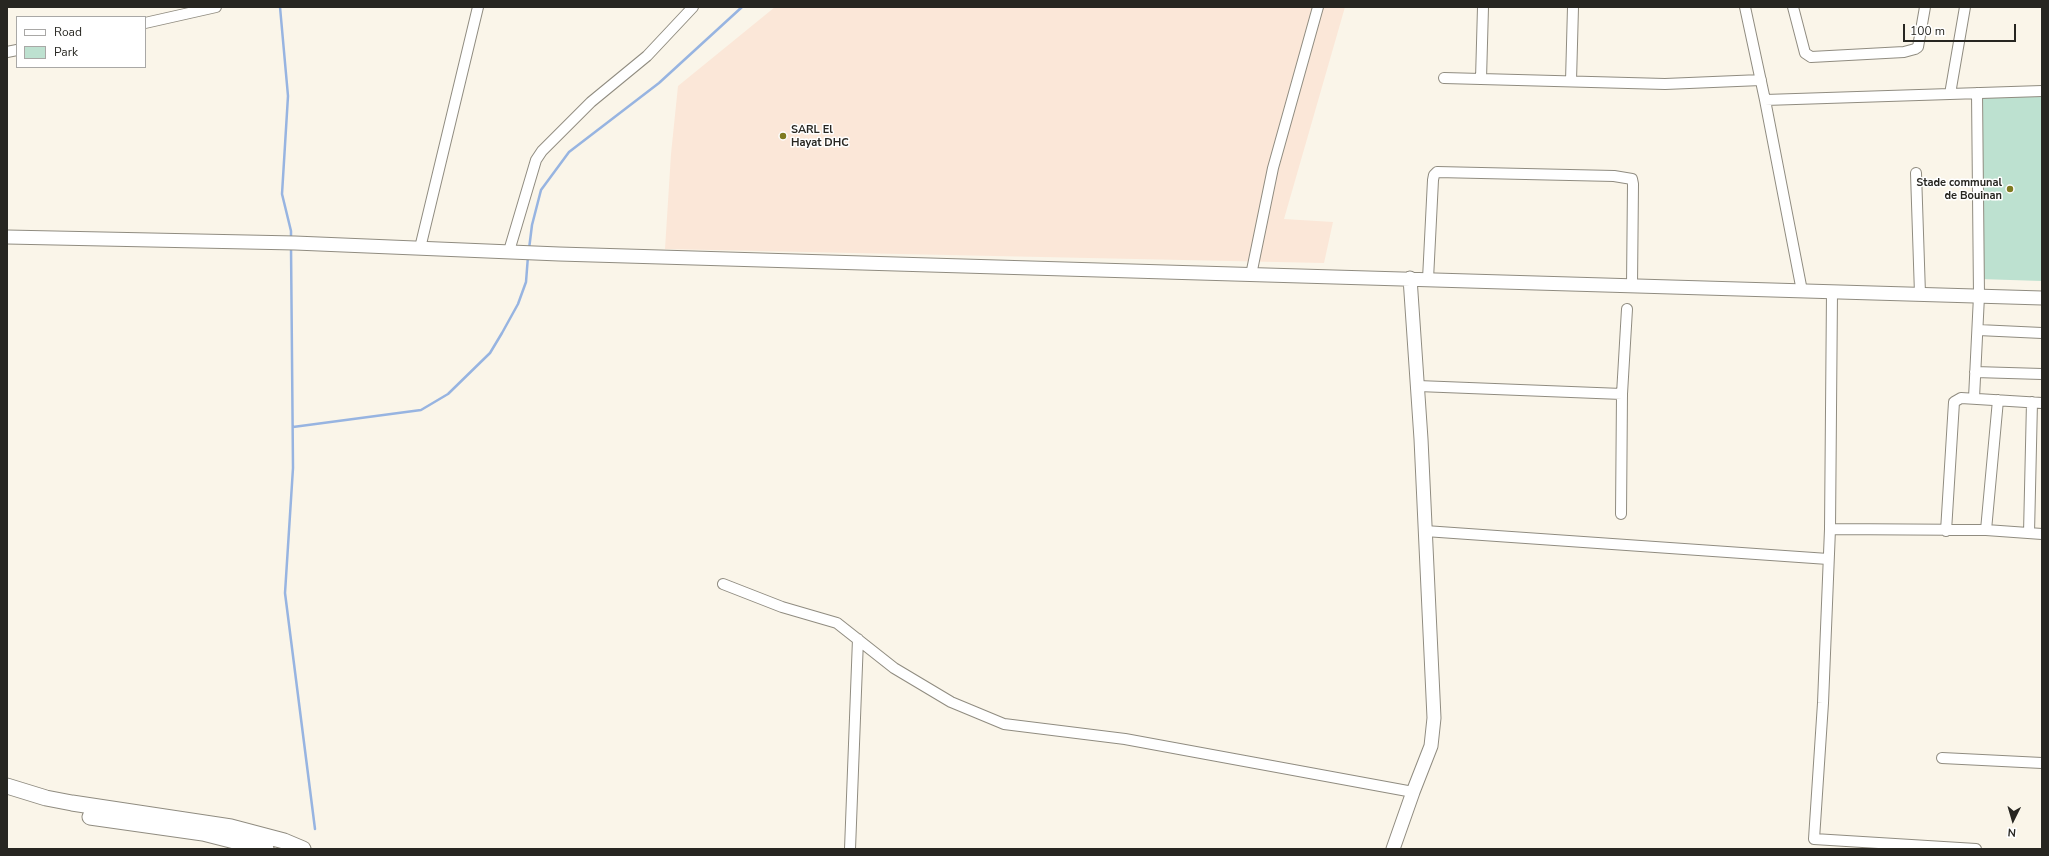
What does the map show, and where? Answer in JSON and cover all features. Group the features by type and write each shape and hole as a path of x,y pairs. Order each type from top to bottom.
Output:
{"highway":[{"path":"7,786 46,798 90,807 231,827 284,841 303,849"},
{"path":"7,797 76,815 203,833 266,849"}],"main road":[{"path":"7,236 289,243 521,252 1251,275 1410,278 2042,298"},
{"path":"1393,849 1431,746 1434,718 1418,386 1410,278"}],"street":[{"path":"146,23 216,7"},
{"path":"420,248 478,7"},
{"path":"521,252 536,160 542,151 591,102 652,52 693,7"},
{"path":"1251,275 1274,168 1318,7"},
{"path":"1481,79 1483,7"},
{"path":"1571,81 1573,7"},
{"path":"1745,7 1761,80 1802,291"},
{"path":"1793,7 1805,53 1811,57 1904,52 1915,49 1918,47 1925,7"},
{"path":"1950,94 1965,7"},
{"path":"1444,78 1665,84 1761,80"},
{"path":"1765,100 2042,91"},
{"path":"1974,398 1979,296 1977,93"},
{"path":"1428,279 1433,180 1434,175 1437,172 1614,176 1632,179 1633,184 1632,285"},
{"path":"1916,173 1920,294"},
{"path":"1832,292 1830,529 1824,702 1814,844 1976,849"},
{"path":"1621,514 1622,394 1627,309"},
{"path":"1978,330 2042,333"},
{"path":"1975,372 2042,374"},
{"path":"1418,386 1622,394"},
{"path":"1946,531 1954,402 1961,398 1974,398 2037,403 2029,533"},
{"path":"1986,530 1998,400"},
{"path":"1830,529 1946,531 1986,530 2042,534"},
{"path":"1425,531 1828,559"},
{"path":"723,584 782,607 837,623 894,668 952,702 1004,724 1125,739 1413,792"},
{"path":"850,849 858,639"},
{"path":"1942,758 2042,763"}],"shaded area":[{"path":"775,7 1345,7 1284,219 1333,222 1324,263 665,249 671,154 678,86"}],"green space":[{"name":"Stade communal de Bouinan","path":"2042,96 2042,281 1979,279 1977,98"}],"waterway":[{"path":"280,7 288,96 282,194 291,231 291,239"},
{"path":"529,249 532,225 541,190 569,152 659,83 742,7"},
{"path":"291,246 293,468 285,593 315,829"},
{"path":"293,427 421,410 448,394 490,353 502,333 518,304 526,282 528,256"}],"place":[{"name":"SARL El Hayat DHC","path":"783,136"},
{"name":"Stade communal de Bouinan","path":"2010,189"}]}
